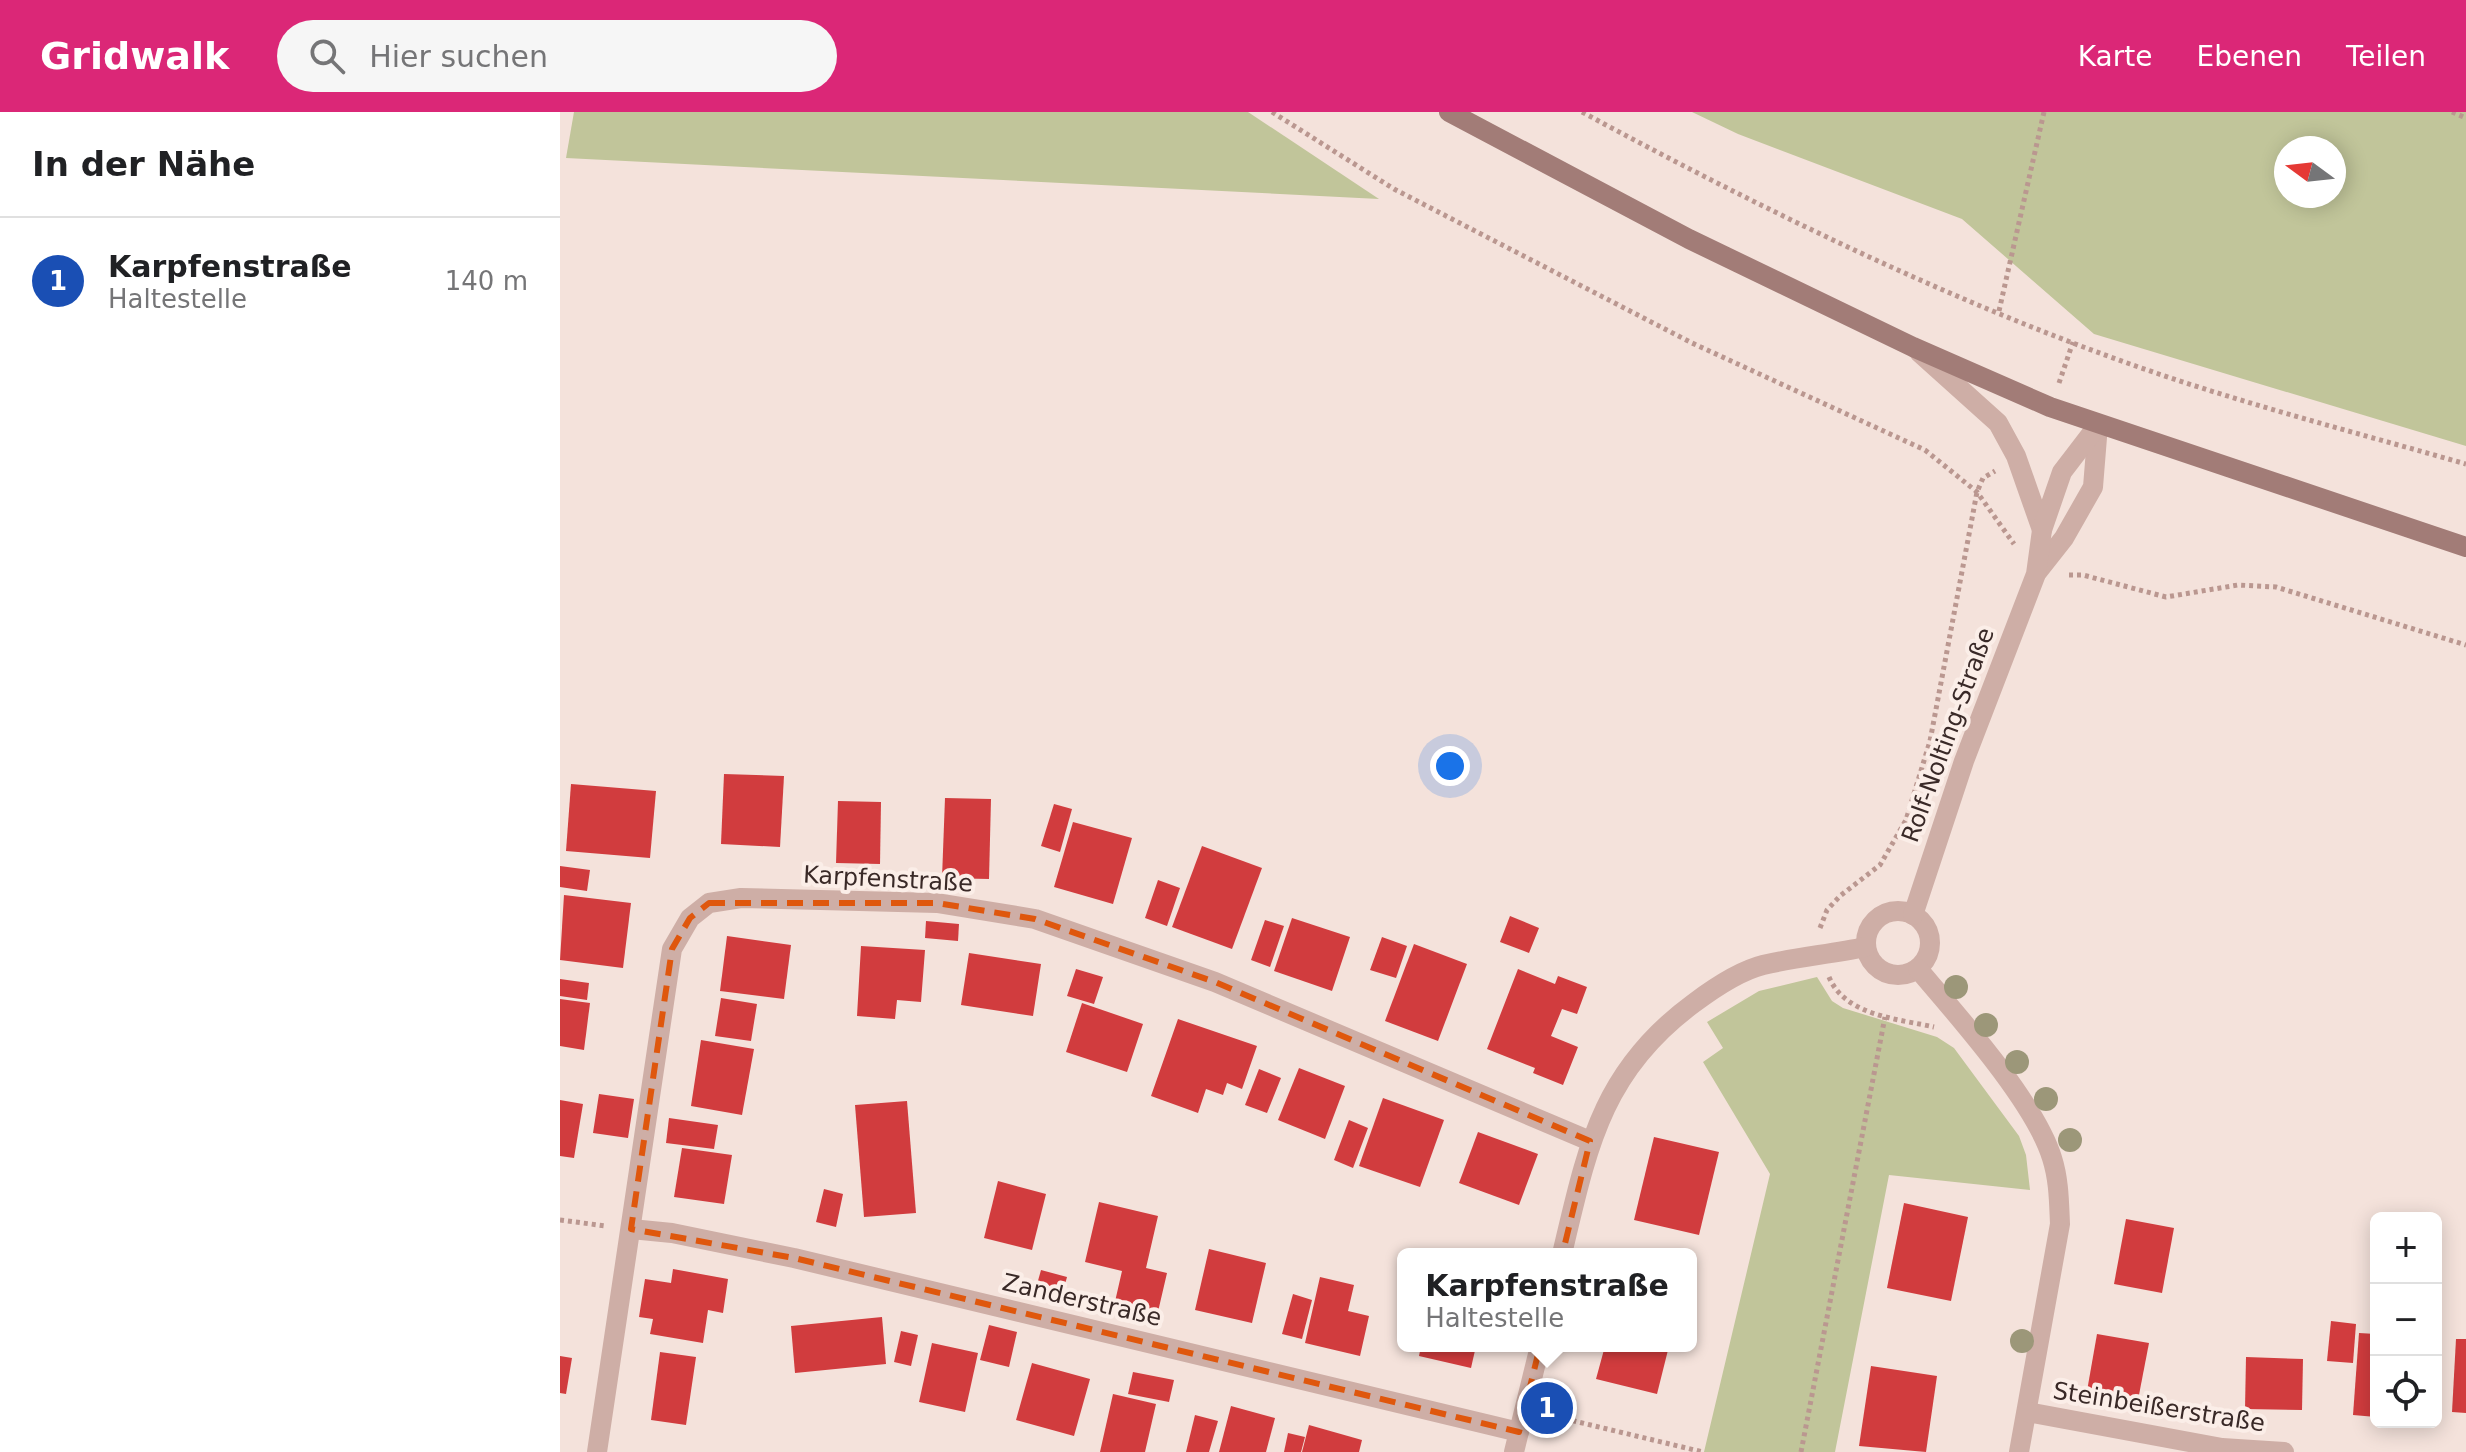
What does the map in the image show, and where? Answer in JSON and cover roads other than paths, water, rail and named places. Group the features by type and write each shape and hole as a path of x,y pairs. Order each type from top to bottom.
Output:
{"main road":[{"path":"1449,112 1689,239 1913,347 2098,425 2466,547"}],"street":[{"name":"Rolf-Nolting-Straße","path":"1913,347 1998,423 2016,456 2042,530"},
{"name":"Rolf-Nolting-Straße","path":"1913,915 1964,761 2036,574 2042,530 2062,472 2098,425"},
{"name":"Rolf-Nolting-Straße","path":"2036,574 2064,538 2093,487 2098,425"},
{"name":"Karpfenstraße","path":"597,1452 672,949 690,918 709,903 741,898 937,903 1035,919 1215,982 1590,1141"},
{"path":"1890,912 1913,915 1929,934 1930,947 1918,969 1900,976 1881,971 1868,957 1865,947 1871,925 1890,912"},
{"path":"1563,1248 1590,1141 1620,1080 1660,1027 1714,989 1761,966 1865,947"},
{"path":"1918,969 2038,1124 2052,1157 2059,1191 2060,1224 2019,1452"},
{"name":"Zanderstraße","path":"631,1229 672,1233 794,1258 1519,1432"},
{"path":"1514,1452 1539,1352"},
{"name":"Steinbeißerstraße","path":"2027,1412 2210,1446 2284,1452"}],"place":[{"name":"Karpfenstraße","path":"1547,1408"}]}
